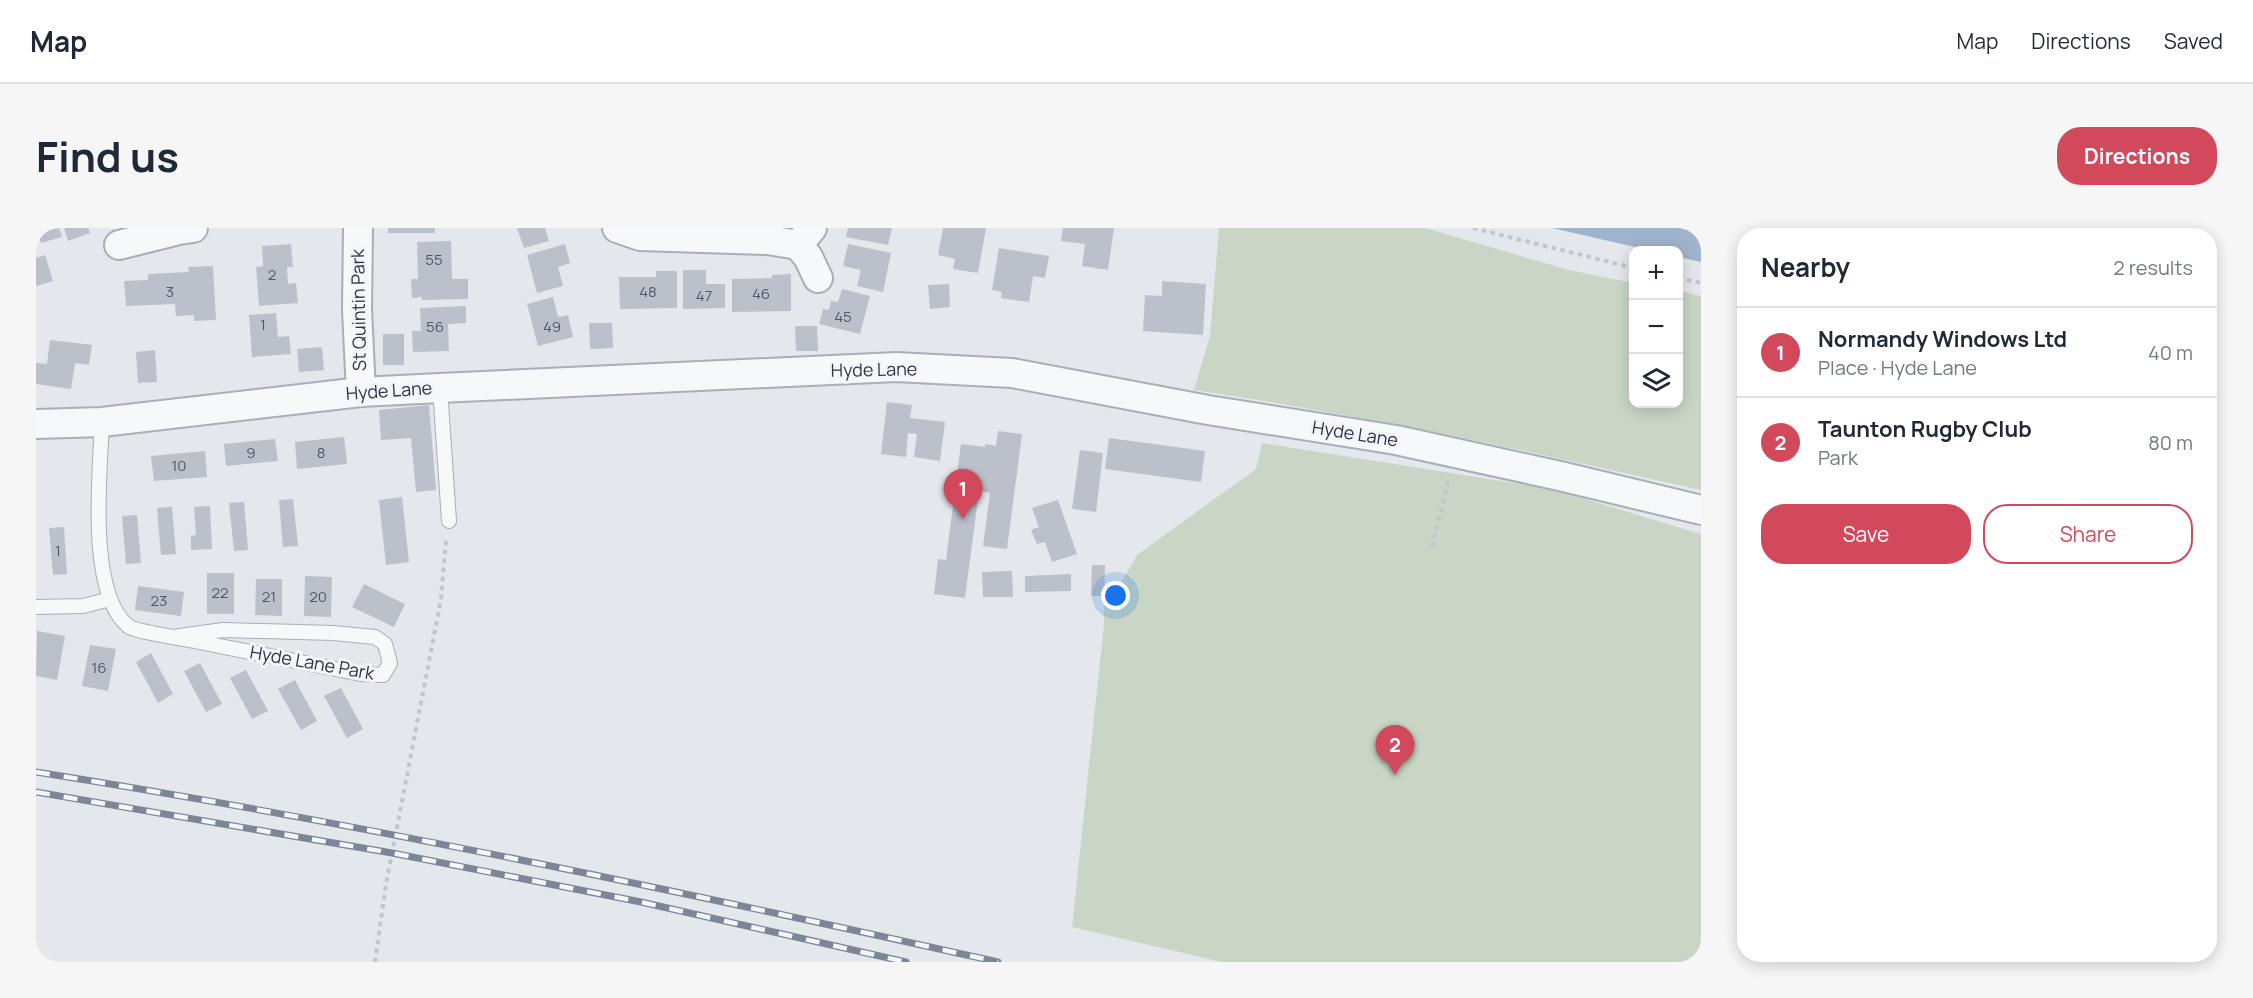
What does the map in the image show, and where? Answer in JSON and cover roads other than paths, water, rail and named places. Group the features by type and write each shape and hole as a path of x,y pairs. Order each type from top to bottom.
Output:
{"street":[{"path":"119,245 184,228"},
{"name":"St Quintin Park","path":"358,228 357,310 361,393"},
{"path":"617,228 640,236 768,240 805,236 807,257 818,278"},
{"name":"Hyde Lane","path":"36,424 102,422 361,393 440,388 896,368 1012,373 1208,411 1396,440 1701,510"}],"lane":[{"path":"440,388 448,521"},
{"name":"Hyde Lane Park","path":"102,422 98,522 104,579 115,613 129,628 173,637 361,674 383,675 390,663 385,644 375,637 333,633 223,630 173,637"},
{"path":"36,607 83,606 110,599"}],"water":[{"path":"1552,228 1701,228 1701,262 1683,258 1683,246 1631,246"}],"railway":[{"path":"36,772 398,836 998,962"},
{"path":"36,792 392,853 641,902 906,962"}],"place":[{"name":"Normandy Windows Ltd","path":"963,519"},
{"name":"Taunton Rugby Club","path":"1395,775"}]}
